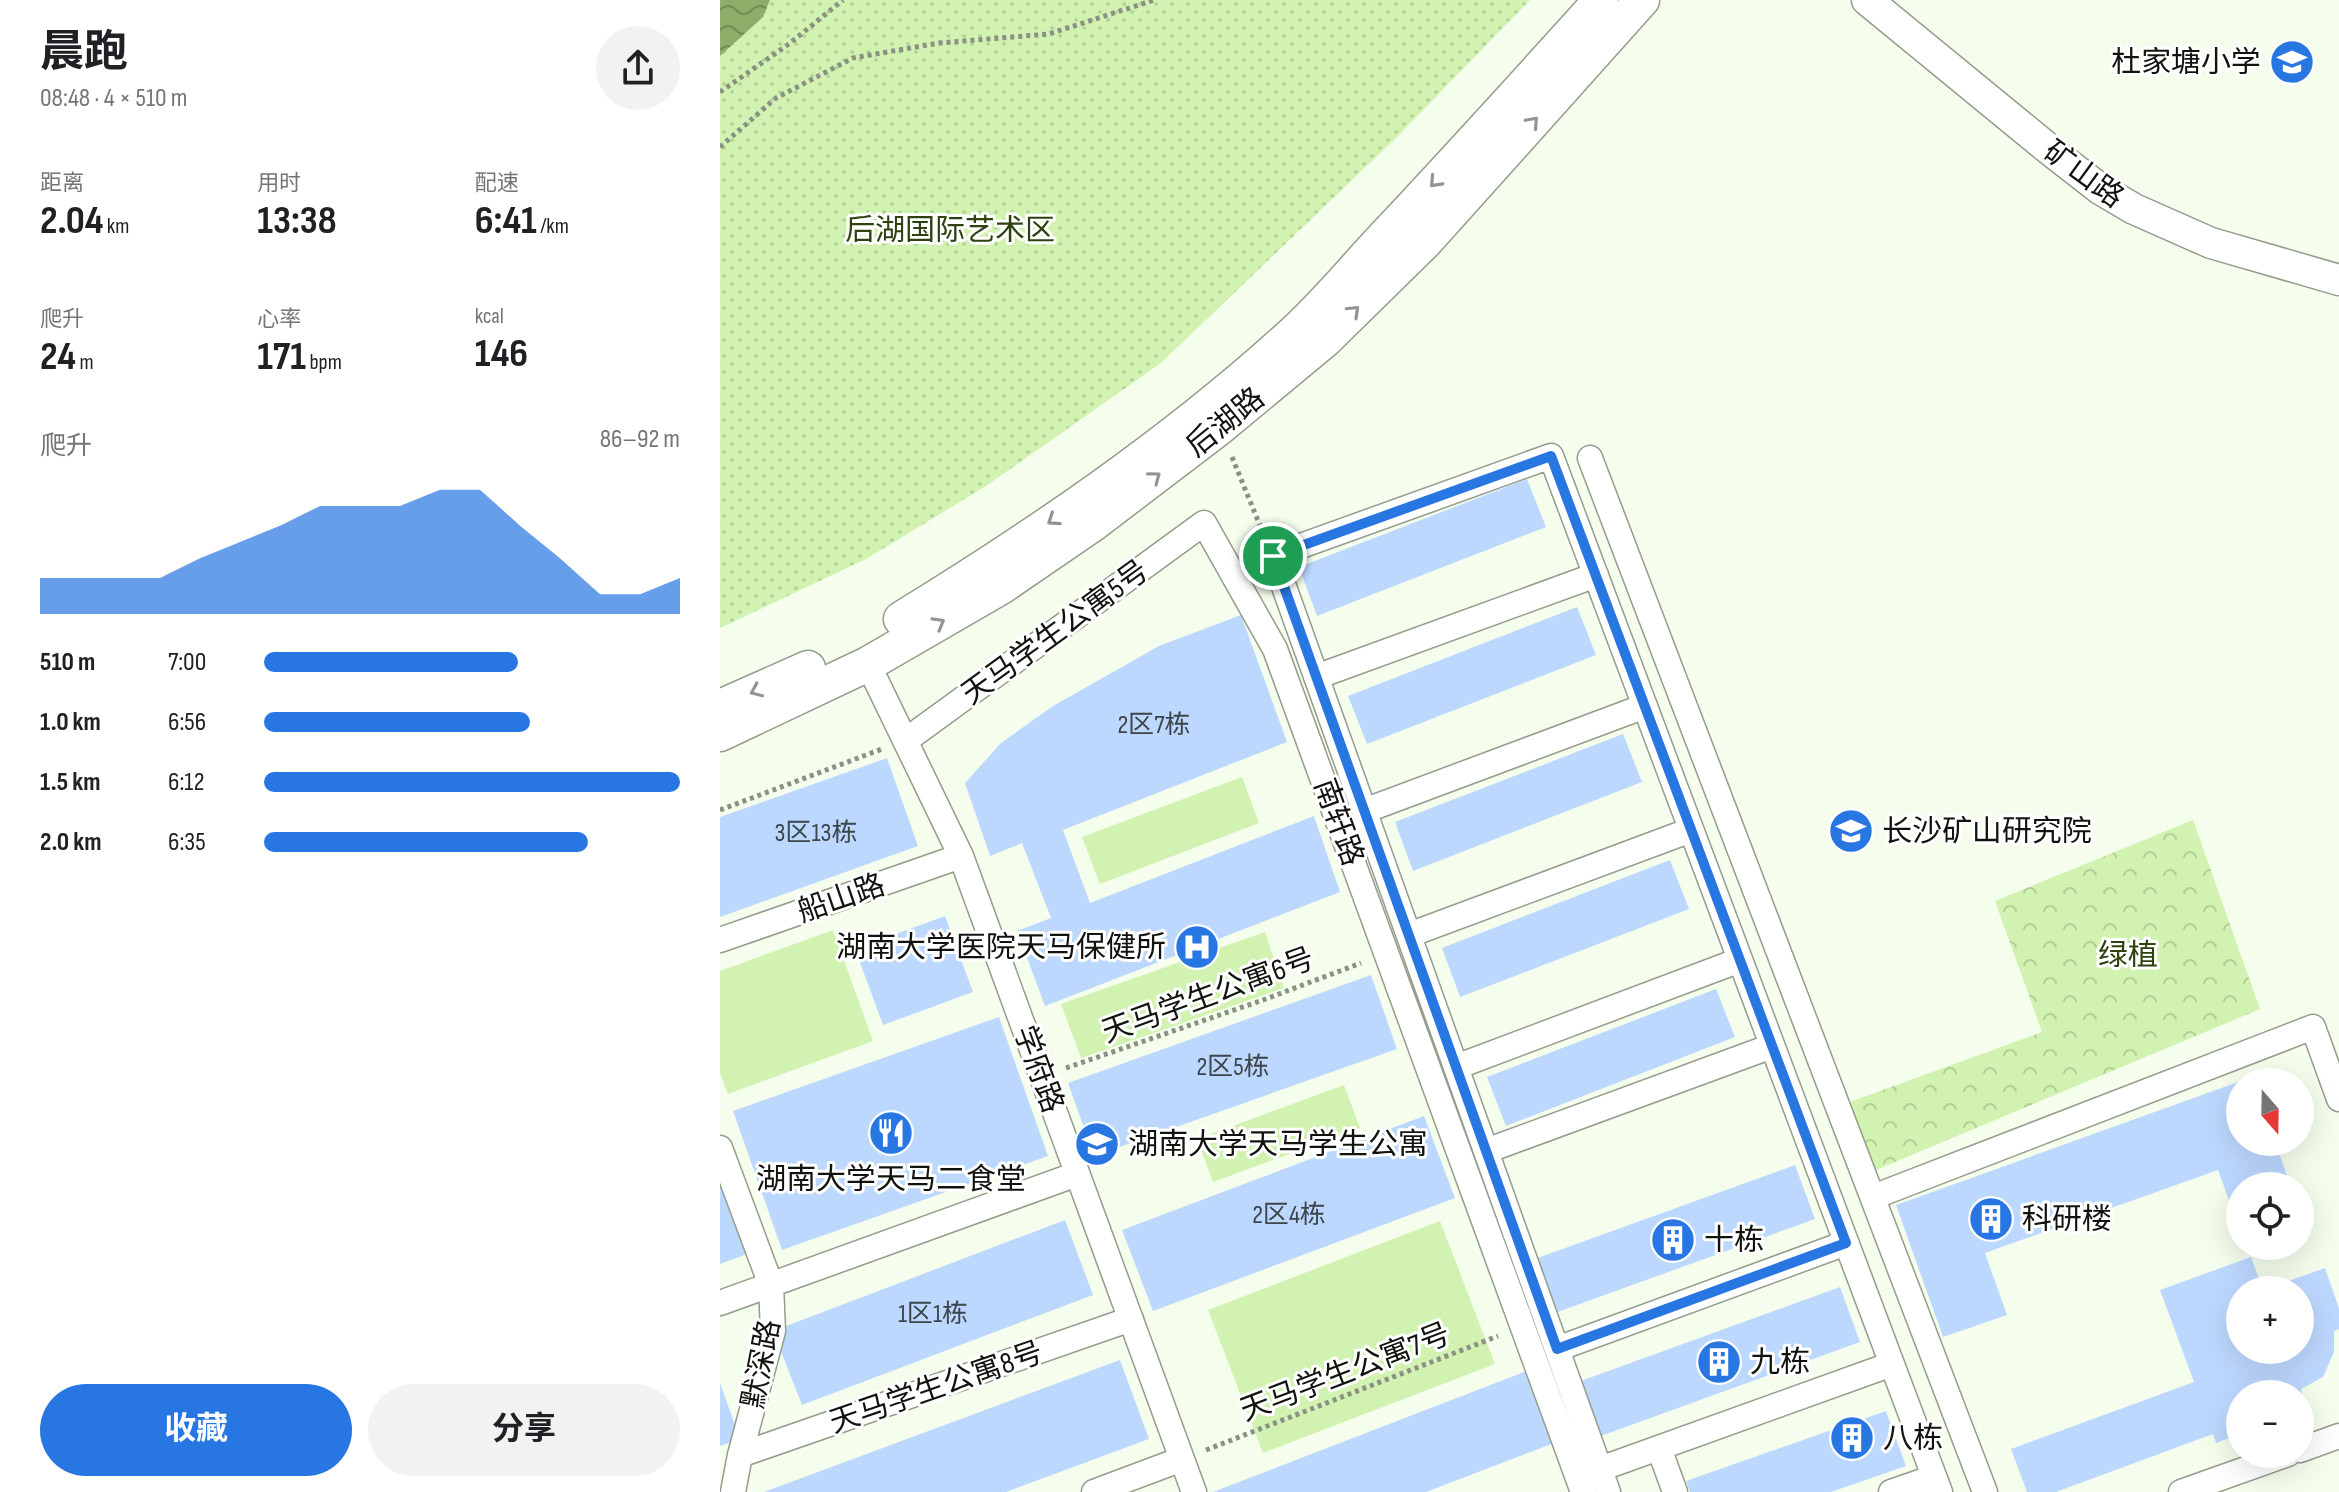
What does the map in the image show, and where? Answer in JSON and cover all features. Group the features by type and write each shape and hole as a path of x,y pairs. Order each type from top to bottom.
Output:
{"main road":[{"name":"后湖路","path":"720,707 858,645 963,581 1048,524 1174,432 1290,337 1486,129 1601,0"},
{"name":"后湖路","path":"720,734 868,664 1001,587 1093,524 1219,428 1324,341 1426,241 1642,0"}],"street":[{"name":"矿山路","path":"1867,0 2100,189 2134,209 2211,243 2339,280"},
{"name":"矿山路","path":"1899,0 2083,157 2132,189 2194,218 2339,263"},
{"path":"1608,1492 1273,556 1551,456 1937,1484 1891,1492"},
{"path":"1590,458 1985,1492"},
{"name":"天马学生公寓5号","path":"905,741 1204,523"},
{"name":"南轩路","path":"1204,523 1275,649 1583,1492"},
{"path":"1316,677 1596,575"},
{"name":"学府路","path":"868,664 961,856 1194,1492"},
{"path":"1364,811 1645,706"},
{"path":"1409,935 1691,830"},
{"name":"船山路","path":"720,940 961,856"},
{"path":"1456,1067 1740,960"},
{"path":"1873,1197 2313,1027 2339,1099"},
{"path":"1486,1151 1772,1046"},
{"name":"默深路","path":"720,1148 771,1285 773,1331 733,1492"},
{"path":"720,1303 1077,1174"},
{"path":"1557,1349 1846,1243"},
{"name":"天马学生公寓8号","path":"740,1455 1131,1319"},
{"path":"1600,1469 1892,1364"},
{"path":"2314,1445 2339,1436"},
{"path":"1659,1448 1675,1492"},
{"path":"1094,1492 1182,1459"},
{"path":"2181,1492 2249,1468"}],"path":[{"path":"720,92 789,44 843,0"},
{"path":"720,147 776,98 853,58 939,43 1049,34 1154,0"},
{"path":"1219,428 1273,556"},
{"path":"720,810 905,741"},
{"name":"天马学生公寓6号","path":"1042,1076 1263,1000 1387,953"},
{"name":"天马学生公寓7号","path":"1182,1459 1523,1326"}],"green space":[{"name":"后湖国际艺术区","path":"720,0 1530,0 1396,138 1161,363 986,486 866,559 720,628"},
{"path":"1242,777 1259,823 1100,884 1082,837"},
{"name":"绿植","path":"2193,820 2260,1009 1852,1180 1825,1111 2042,1032 1995,901"},
{"path":"833,930 873,1041 728,1094 720,1073 720,971"},
{"path":"1265,932 1284,988 1081,1058 1061,1004"},
{"path":"1344,1085 1360,1128 1213,1182 1197,1139"},
{"path":"1440,1221 1495,1364 1263,1453 1208,1310"}],"water":[{"path":"720,0 770,0 763,17 720,56"}],"building":[{"path":"1527,479 1546,527 1317,616 1299,567"},
{"path":"1577,607 1596,655 1367,744 1348,696"},
{"path":"1241,615 1287,742 1063,830 1090,903 1314,816 1340,892 1045,1006 1017,931 1051,918 1022,843 990,856 965,783 1001,743 1053,706 1159,646"},
{"path":"1623,734 1642,782 1413,871 1395,822"},
{"path":"887,758 918,846 720,917 720,817"},
{"path":"1670,860 1689,909 1460,997 1442,948"},
{"path":"945,916 973,992 883,1025 855,949"},
{"path":"1371,975 1397,1049 1094,1156 1068,1083"},
{"path":"1716,989 1735,1037 1506,1126 1487,1077"},
{"name":"湖南大学天马二食堂","path":"999,1017 1048,1156 782,1250 733,1111"},
{"name":"科研楼","path":"2226,1086 2226,1156 2280,1156 2286,1172 2226,1172 2226,1192 2218,1170 1985,1253 2007,1315 1943,1337 1896,1205"},
{"path":"1424,1116 1455,1198 1153,1311 1122,1230"},
{"name":"十栋","path":"1795,1165 1815,1219 1552,1314 1532,1260"},
{"path":"720,1174 750,1253 720,1264"},
{"path":"1065,1220 1093,1295 802,1405 773,1331"},
{"path":"2243,1260 2252,1260 2258,1276 2226,1276 2226,1364 2314,1364 2314,1276 2303,1276 2325,1268 2339,1308 2339,1329 2334,1331 2334,1352 2323,1377 2314,1382 2226,1380 2226,1439 2216,1443 2213,1434 2056,1492 2027,1492 2011,1449 2194,1382 2160,1290"},
{"name":"九栋","path":"1840,1287 1860,1342 1598,1437 1578,1382"},
{"path":"1120,1360 1149,1439 1006,1492 764,1492"},
{"path":"1529,1370 1557,1442 1426,1492 1213,1492"},
{"path":"720,1383 740,1439 720,1446"},
{"name":"八栋","path":"1886,1411 1906,1466 1831,1492 1690,1492 1686,1481"}],"place":[{"name":"杜家塘小学","path":"2292,62"},
{"name":"长沙矿山研究院","path":"1851,831"},
{"name":"湖南大学医院天马保健所","path":"1197,947"},
{"name":"湖南大学天马二食堂","path":"891,1133"},
{"name":"湖南大学天马学生公寓","path":"1097,1144"},
{"name":"科研楼","path":"1991,1219"},
{"name":"十栋","path":"1673,1240"},
{"name":"九栋","path":"1719,1362"},
{"name":"八栋","path":"1852,1438"}],"route":[{"path":"1551,456 1846,1243 1557,1349 1273,556 1551,456"}]}
